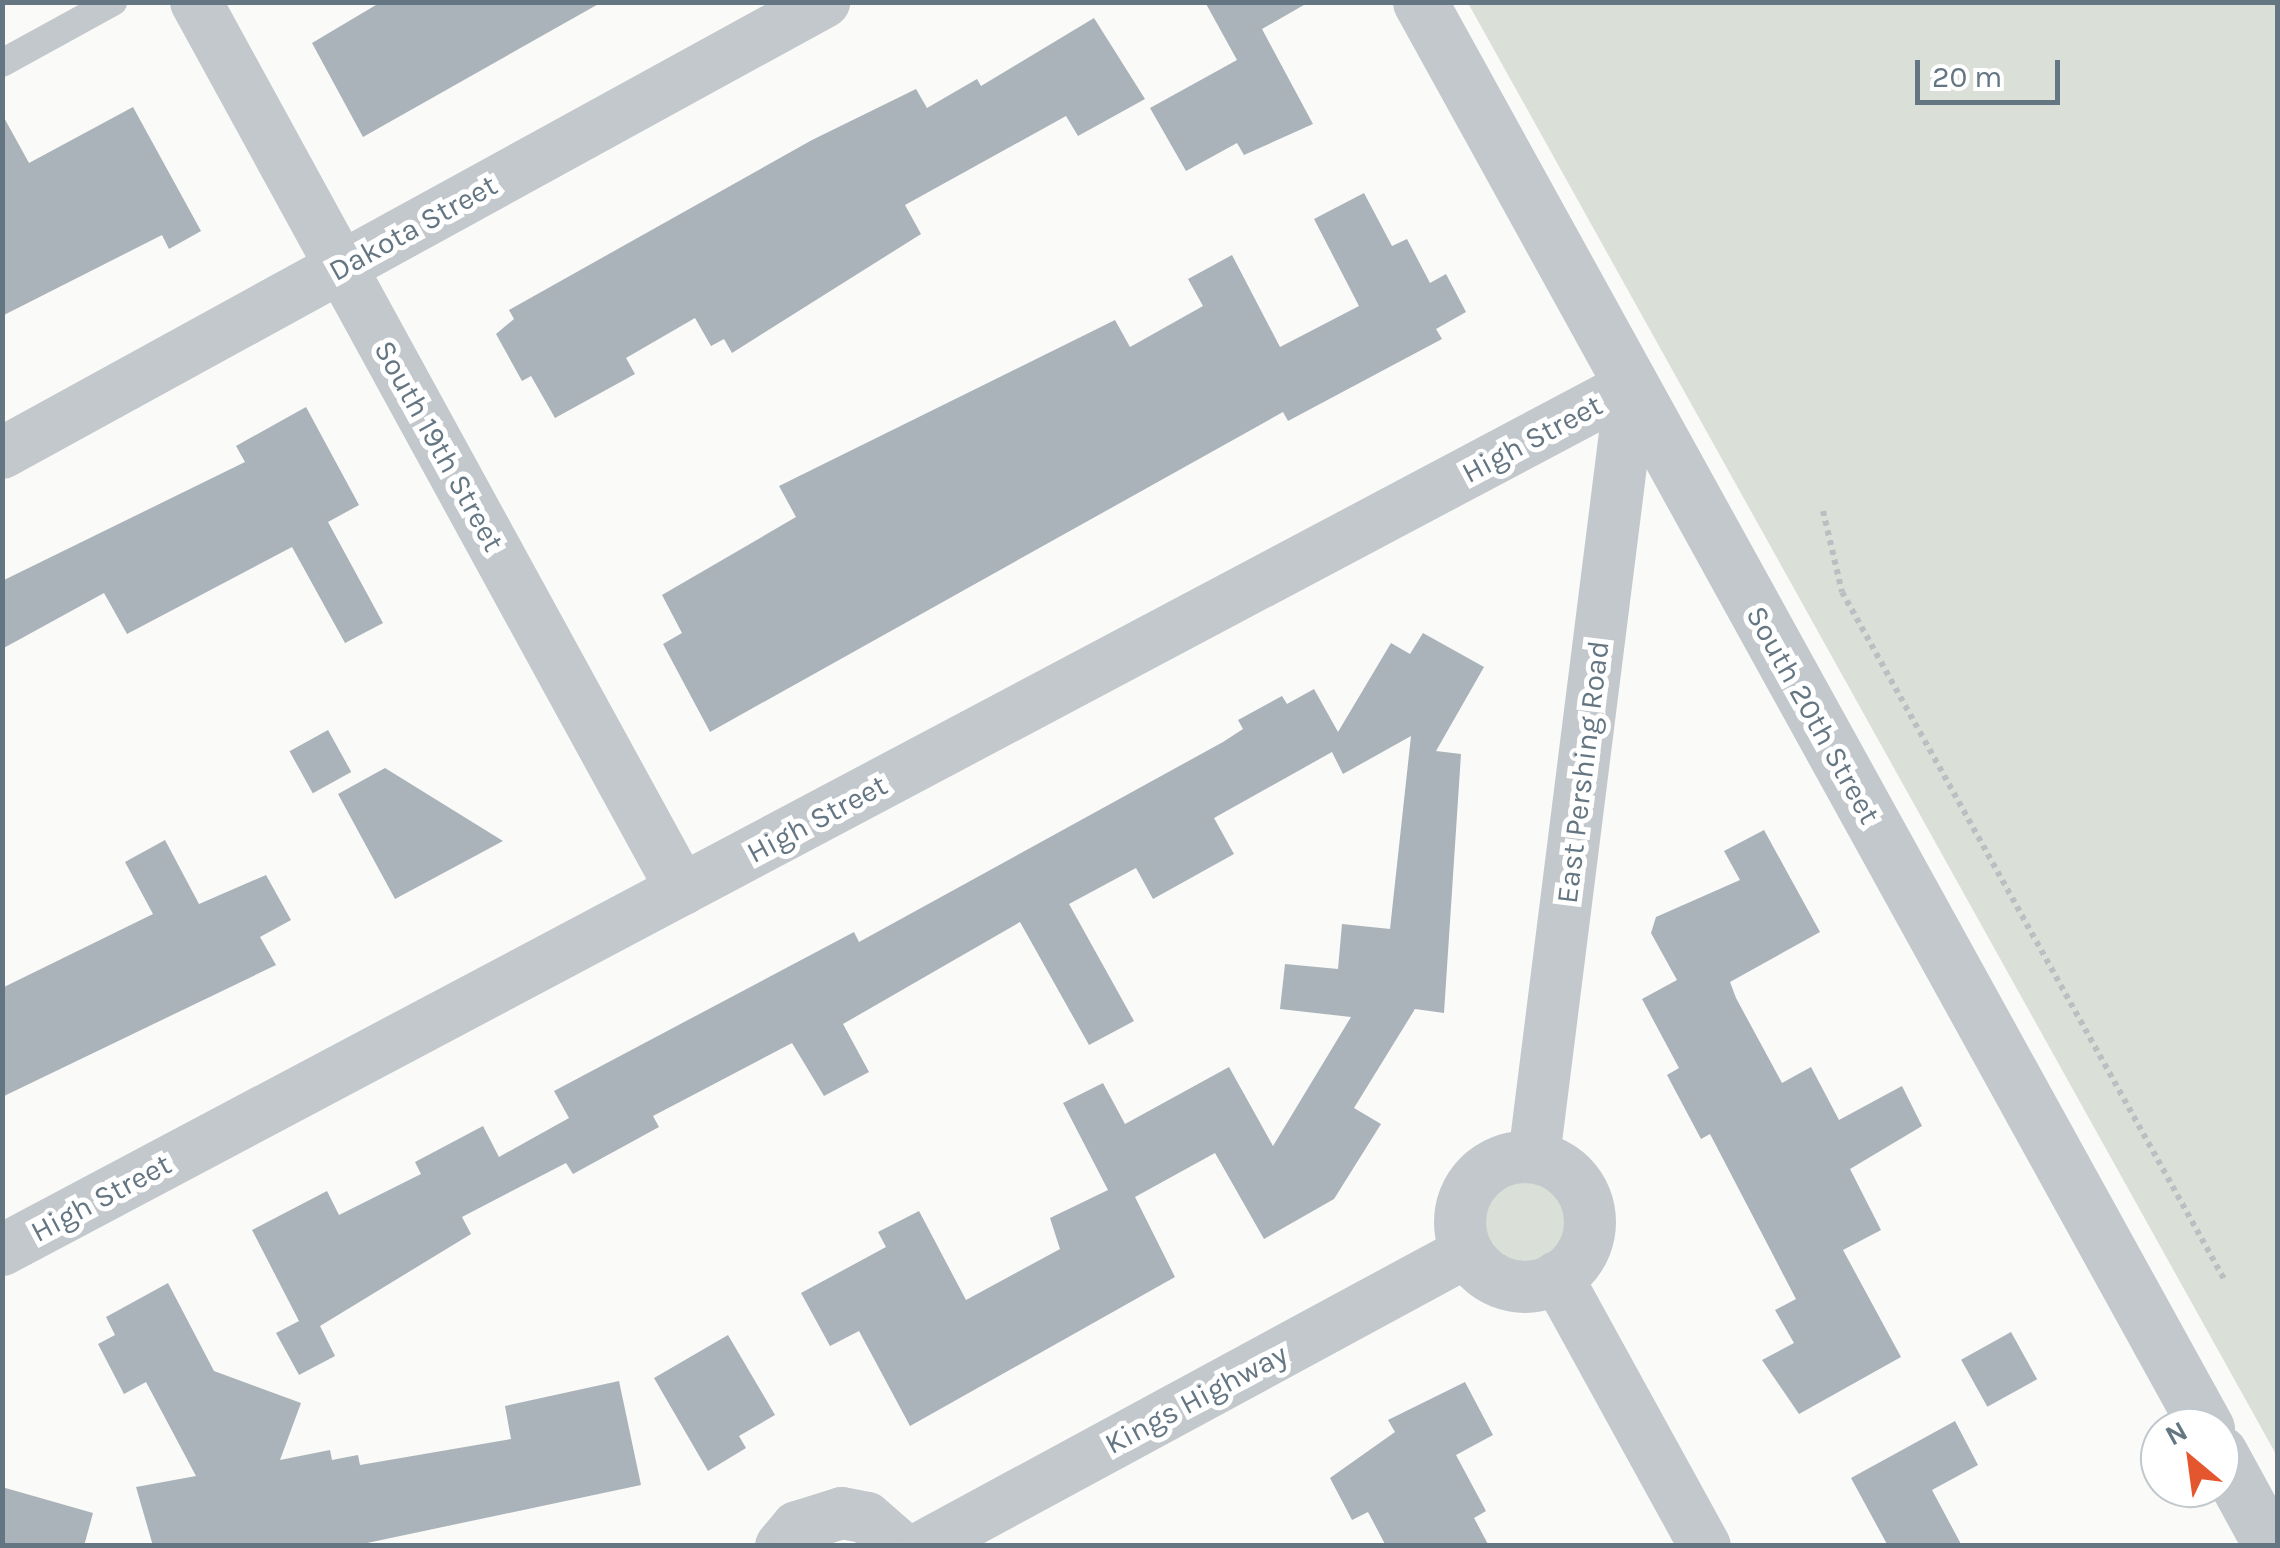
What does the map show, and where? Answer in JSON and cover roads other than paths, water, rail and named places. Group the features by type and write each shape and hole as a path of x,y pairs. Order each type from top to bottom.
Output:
{"street":[{"name":"South 19th Street","path":"196,2 682,890"},
{"name":"Dakota Street","path":"2,453 824,2"},
{"name":"South 20th Street","path":"1420,2 2195,1408"},
{"name":"High Street","path":"2,1250 1631,386"},
{"name":"East Pershing Road","path":"1534,1157 1631,386"},
{"path":"1534,1157 1569,1172 1590,1211 1582,1254 1558,1277 1506,1285 1467,1252 1460,1212 1469,1187 1505,1159 1534,1157"},
{"name":"Kings Highway","path":"924,1546 1467,1252"},
{"path":"1558,1277 1705,1546"},
{"path":"2240,1489 2271,1546"},
{"path":"781,1546 797,1527 842,1514 867,1518 898,1546"}],"lane":[{"path":"2,64 113,2"}]}
